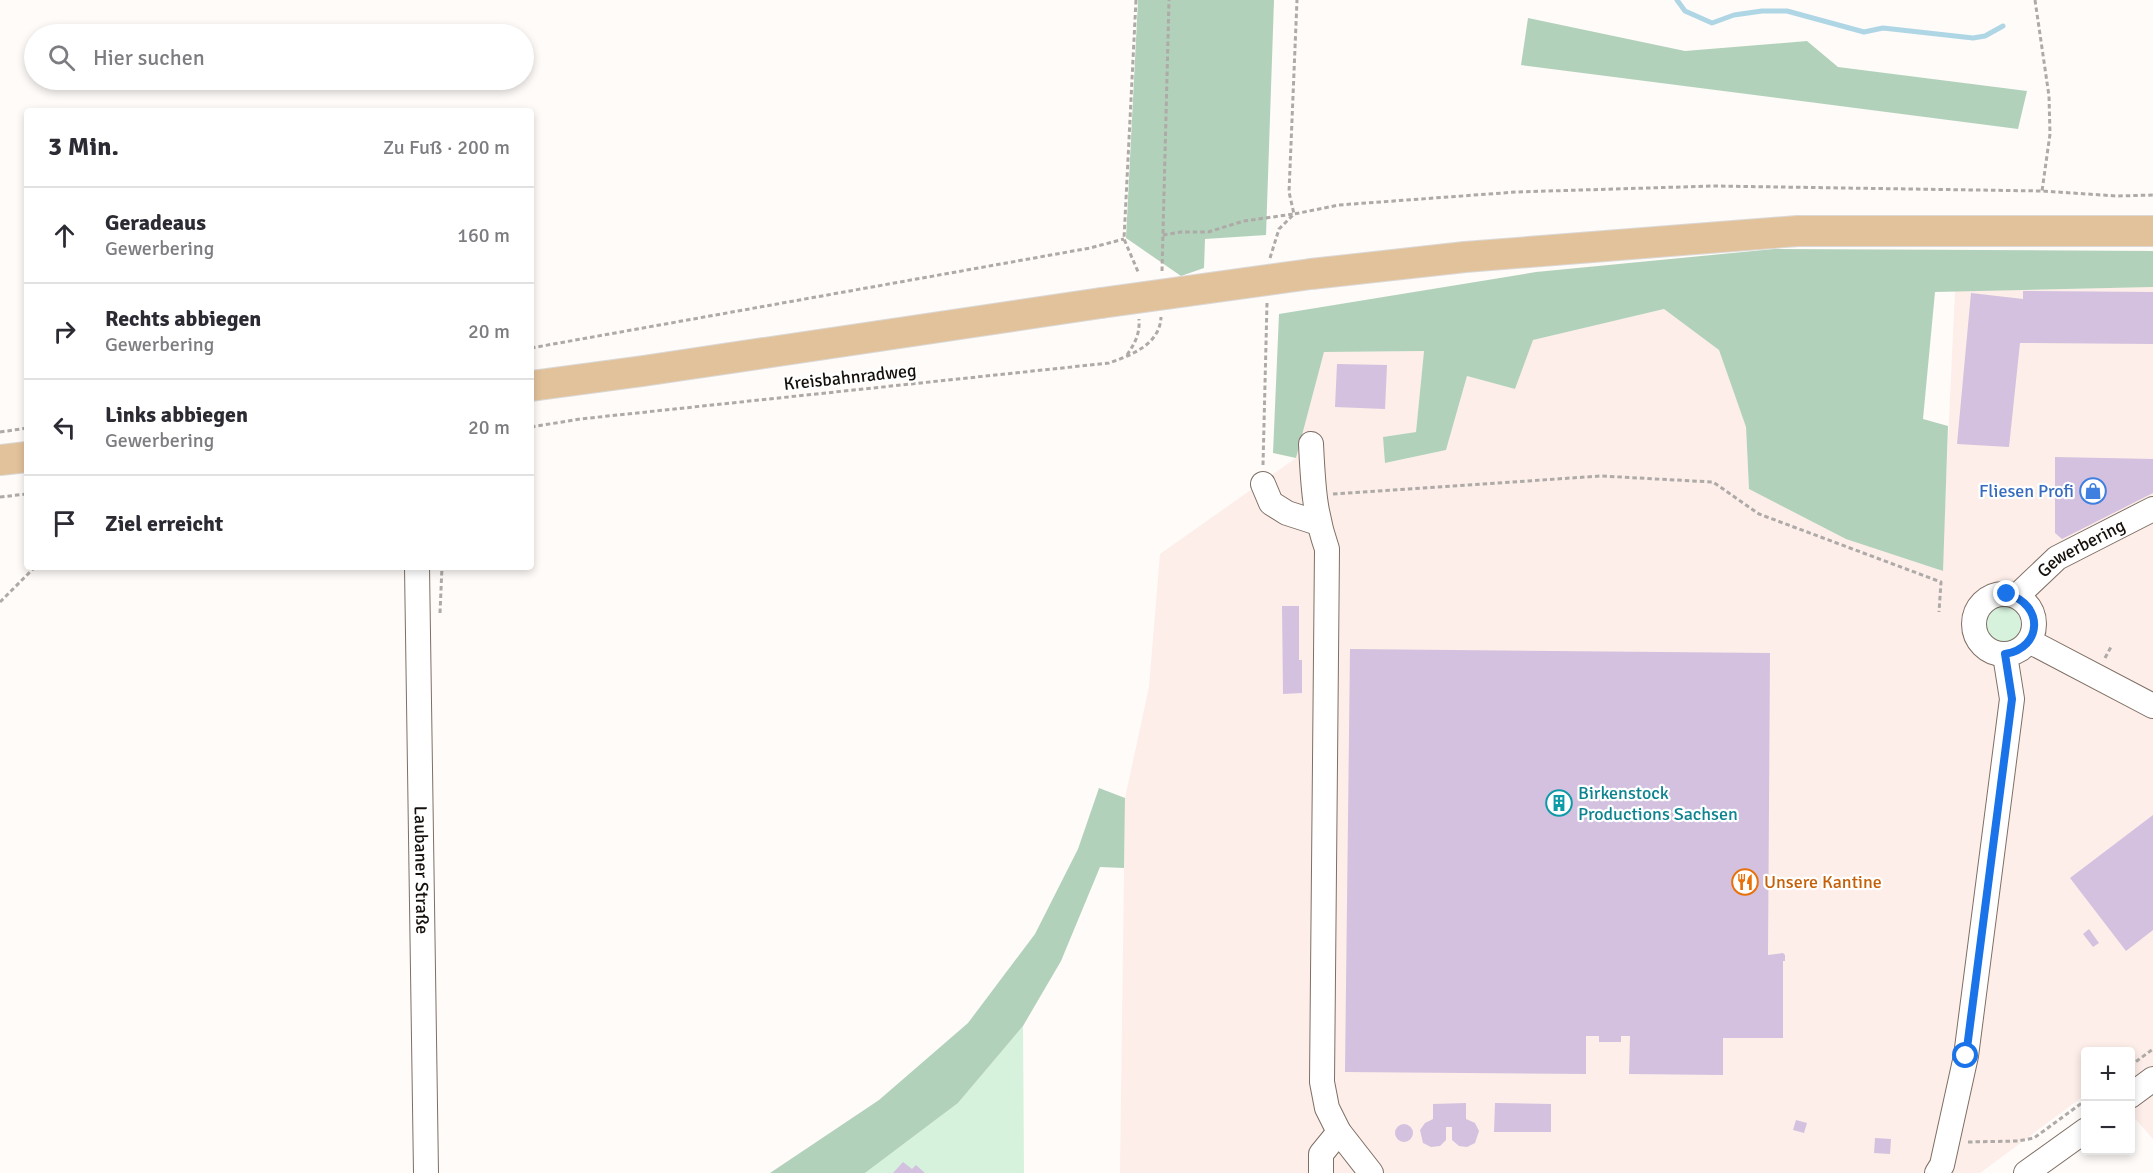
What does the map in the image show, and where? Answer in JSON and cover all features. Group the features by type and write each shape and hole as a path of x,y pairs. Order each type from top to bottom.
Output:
{"main road":[{"path":"534,386 1101,303 1311,274 1465,257 1798,231 2153,231"},
{"path":"0,460 24,457"}],"street":[{"path":"1311,444 1318,523 1327,549 1322,1082 1327,1108 1339,1132 1371,1173"},
{"path":"1263,484 1272,503 1287,513 1318,523"},
{"name":"Gewerbering","path":"2017,596 2057,558 2153,509"},
{"name":"Laubaner Straße","path":"417,570 426,1173"},
{"path":"1997,594 2017,596 2025,602 2034,621 2034,631 2029,641 2014,653 1989,651 1978,640 1974,624 1975,614 1980,605 1997,594"},
{"path":"2029,641 2153,706"},
{"path":"1936,1173 1942,1165 1966,1056 2012,699 2005,654"},
{"path":"2135,1092 2153,1079"},
{"path":"1321,1173 1321,1154 1339,1132"},
{"path":"2026,1173 2081,1133"}],"path":[{"path":"534,347 1090,248 1124,239 1136,0"},
{"path":"1162,282 1169,0"},
{"path":"1163,235 1180,232 1208,232 1244,221 1294,214 1289,192 1297,0"},
{"path":"2036,0 2049,96 2050,134 2042,191"},
{"name":"Kreisbahnradweg","path":"534,427 592,417 1109,363 1126,357 1154,340 1161,329 1161,317"},
{"path":"0,432 24,428"},
{"path":"1314,496 1600,476 1713,482 1759,514 1941,582 1939,612"},
{"path":"0,497 24,494"},
{"path":"0,602 32,570"},
{"path":"2135,1062 2153,1049"},
{"path":"1947,1143 2018,1141 2034,1138 2084,1101"}],"shaded area":[{"path":"2153,287 2153,1139 2135,1119 2135,1047 2081,1047 2081,1098 1980,1173 1120,1173 1125,798 1149,687 1160,554 1296,458 1324,352 1424,351 1416,432 1383,437 1386,463 1446,450 1467,376 1515,389 1532,340 1664,309 1719,349 1746,427 1749,489 1942,571 1955,291"}],"green space":[{"path":"1138,0 1274,0 1266,235 1205,239 1204,268 1181,276 1126,238"},
{"path":"1528,18 1685,51 1807,41 1838,67 2027,91 2018,129 1521,65"},
{"path":"1774,249 2153,251 2153,287 1935,292 1923,419 1948,426 1943,571 1846,539 1749,489 1746,427 1719,350 1664,309 1533,340 1515,389 1467,376 1446,450 1385,463 1383,437 1416,432 1424,351 1324,352 1296,458 1273,453 1279,314 1536,272"},
{"path":"2002,605 2016,610 2021,624 2016,638 2002,643 1988,638 1983,624 1988,610"},
{"path":"1099,788 1125,798 1124,868 1100,867 1061,961 1023,1026 958,1103 865,1173 770,1173 879,1100 968,1023 1035,934 1078,849"},
{"path":"1023,1026 1024,1173 865,1173 958,1103"}],"building":[{"path":"2023,291 2153,292 2153,344 2020,343 2009,447 1957,444 1971,293 2023,299"},
{"path":"1337,364 1387,365 1385,409 1335,407"},
{"path":"2055,457 2153,459 2153,493 2062,539 2055,533"},
{"path":"1282,606 1299,606 1299,660 1302,660 1302,693 1283,694"},
{"name":"Birkenstock Productions Sachsen","path":"1350,649 1770,653 1768,955 1783,953 1785,955 1785,961 1783,961 1783,1038 1723,1038 1723,1075 1629,1074 1630,1036 1621,1036 1621,1042 1599,1042 1599,1036 1586,1036 1586,1074 1345,1072"},
{"path":"2153,815 2153,930 2126,951 2070,878"},
{"path":"2089,929 2099,943 2093,947 2083,934"},
{"path":"1466,1103 1466,1119 1475,1123 1479,1131 1475,1143 1467,1147 1459,1146 1452,1140 1452,1127 1446,1127 1446,1140 1440,1146 1431,1147 1423,1143 1420,1130 1425,1123 1433,1119 1433,1104"},
{"path":"1495,1103 1551,1104 1551,1132 1494,1132"},
{"path":"1796,1120 1807,1123 1804,1133 1793,1130"},
{"path":"1400,1124 1408,1124 1413,1129 1411,1140 1400,1142 1395,1137 1395,1129"},
{"path":"1875,1138 1891,1139 1890,1154 1874,1153"},
{"path":"903,1162 912,1169 916,1165 925,1173 893,1173"}],"waterway":[{"path":"1677,0 1685,11 1712,23 1734,15 1762,11 1787,11 1864,32 1883,28 1973,38 1985,36 2003,26"}],"place":[{"name":"Fliesen Profi","path":"2093,491"},
{"name":"Birkenstock Productions Sachsen","path":"1559,803"},
{"name":"Unsere Kantine","path":"1745,882"}],"route":[{"path":"1966,1056 2012,699 2005,654 2014,653 2023,648 2034,631 2031,611 2025,602 2017,596 2007,594"}]}
